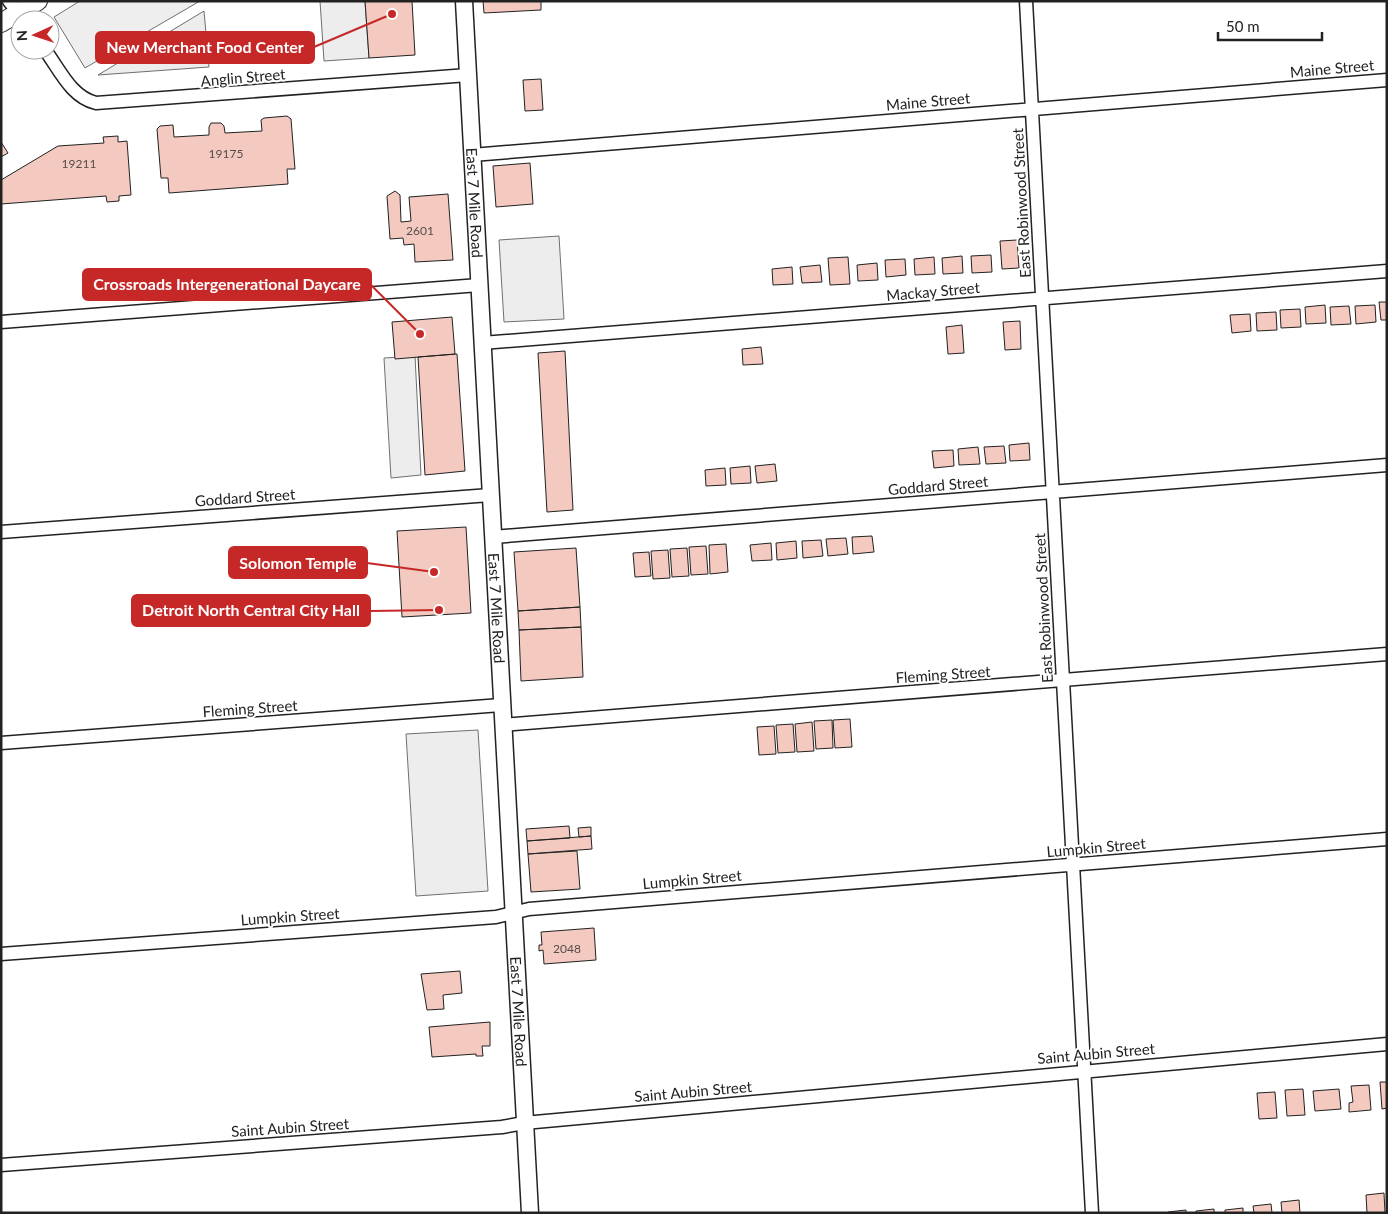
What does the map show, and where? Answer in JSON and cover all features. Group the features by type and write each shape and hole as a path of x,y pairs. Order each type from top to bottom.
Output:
{"main road":[{"path":"20,10 38,1"}],"street":[{"name":"East 7 Mile Road","path":"464,1 512,913 530,1213"},
{"name":"East Robinwood Street","path":"1026,1 1092,1213"},
{"name":"Anglin Street","path":"52,60 83,100 96,103 468,75"},
{"name":"Maine Street","path":"472,155 1387,80"},
{"name":"Mackay Street","path":"482,343 1387,271"},
{"path":"1,322 479,285"},
{"name":"Goddard Street","path":"493,537 1387,465"},
{"name":"Goddard Street","path":"1,532 490,495"},
{"name":"Fleming Street","path":"502,725 1387,654"},
{"name":"Fleming Street","path":"1,743 502,705"},
{"name":"Lumpkin Street","path":"1,954 477,919 529,909 1387,839"},
{"name":"Saint Aubin Street","path":"1,1165 423,1133 1084,1070 1387,1044"}],"shaded area":[{"path":"80,1 200,1 85,68 60,27 60,13"},
{"path":"320,1 365,1 369,58 324,61"},
{"path":"204,11 209,67 98,75"},
{"path":"559,236 564,319 504,322 499,240"},
{"path":"415,356 421,475 391,478 384,358"},
{"path":"478,730 488,891 416,896 406,734"}],"building":[{"path":"365,1 412,1 415,55 369,58"},
{"path":"483,1 541,1 541,10 484,13"},
{"path":"541,79 543,110 525,111 523,80"},
{"path":"287,116 291,119 295,169 287,169 288,184 169,193 168,178 161,178 157,129 160,126 173,125 174,137 209,135 211,123 221,123 224,126 225,133 262,131 261,120 264,118"},
{"path":"118,136 118,142 127,141 131,195 119,196 119,201 107,202 106,196 1,204 1,180 58,146 104,143 103,137"},
{"path":"1,142 8,153 1,157"},
{"path":"530,163 533,204 496,207 493,166"},
{"path":"395,191 400,195 401,222 411,221 409,197 448,194 453,260 415,262 414,244 404,245 403,238 390,239 387,196"},
{"path":"1017,240 1019,268 1002,269 1000,241"},
{"path":"991,255 992,272 972,273 971,256"},
{"path":"962,256 963,273 943,274 942,258"},
{"path":"848,257 850,284 830,285 828,258"},
{"path":"934,257 935,274 915,275 914,259"},
{"path":"905,259 906,275 886,277 885,260"},
{"path":"877,263 878,280 858,281 857,265"},
{"path":"820,265 822,282 802,283 800,267"},
{"path":"792,267 793,284 773,285 772,269"},
{"path":"1379,302 1387,302 1387,320 1381,320"},
{"path":"1325,305 1326,323 1306,324 1305,307"},
{"path":"1375,305 1376,322 1356,324 1355,306"},
{"path":"1349,306 1351,324 1331,325 1330,307"},
{"path":"1300,309 1301,327 1281,328 1280,310"},
{"path":"1276,312 1277,330 1257,331 1256,313"},
{"path":"1250,314 1251,331 1232,333 1230,315"},
{"path":"452,317 455,354 395,359 392,322"},
{"path":"1020,321 1021,349 1005,350 1003,322"},
{"path":"962,325 964,353 948,354 946,327"},
{"path":"761,347 763,364 743,365 742,349"},
{"path":"565,351 573,510 547,512 538,353"},
{"path":"457,354 465,471 425,475 418,357"},
{"path":"1029,443 1030,460 1010,461 1009,445"},
{"path":"1004,446 1006,463 986,464 984,447"},
{"path":"978,447 980,464 959,465 958,449"},
{"path":"953,450 954,466 934,468 932,451"},
{"path":"775,464 777,481 757,483 755,466"},
{"path":"750,466 751,483 731,484 730,468"},
{"path":"725,468 726,485 706,486 705,470"},
{"path":"466,527 471,613 402,617 397,531"},
{"path":"872,536 874,552 853,554 852,537"},
{"path":"846,538 848,554 828,556 826,539"},
{"path":"821,540 823,556 803,558 802,541"},
{"path":"796,541 797,558 777,560 776,543"},
{"path":"771,543 772,560 752,561 750,545"},
{"path":"726,544 728,572 710,574 709,545"},
{"path":"706,546 708,574 691,575 689,547"},
{"path":"576,548 580,607 518,611 514,552"},
{"path":"687,548 689,576 672,577 670,549"},
{"path":"668,550 670,578 653,579 651,551"},
{"path":"649,552 651,576 635,577 633,553"},
{"path":"580,607 581,627 519,630 518,611"},
{"path":"581,627 583,677 521,681 519,630"},
{"path":"850,719 852,747 835,748 833,720"},
{"path":"832,720 833,748 816,749 814,721"},
{"path":"812,722 814,751 797,752 795,724"},
{"path":"793,724 795,752 778,753 776,725"},
{"path":"774,726 776,754 759,755 757,727"},
{"path":"569,826 570,838 527,841 526,829"},
{"path":"591,827 591,836 579,837 578,828"},
{"path":"591,836 592,849 528,854 527,841"},
{"path":"577,851 580,889 531,892 528,854"},
{"path":"594,928 596,960 544,964 543,950 539,951 539,945 542,945 541,932"},
{"path":"460,971 462,993 443,995 444,1009 427,1010 421,974"},
{"path":"490,1022 490,1046 482,1046 483,1056 476,1056 476,1054 432,1057 429,1027"},
{"path":"1380,1082 1387,1082 1387,1108 1382,1109"},
{"path":"1369,1085 1371,1110 1349,1112 1349,1103 1353,1102 1351,1086"},
{"path":"1303,1089 1305,1115 1287,1116 1285,1090"},
{"path":"1339,1089 1341,1109 1315,1111 1313,1091"},
{"path":"1275,1092 1277,1118 1259,1119 1257,1093"},
{"path":"1384,1193 1385,1213 1367,1213 1366,1195"},
{"path":"1299,1200 1300,1213 1282,1213 1281,1202"},
{"path":"1271,1204 1272,1213 1254,1213 1253,1206"},
{"path":"1243,1208 1243,1213 1225,1213 1225,1210"},
{"path":"1214,1209 1214,1213 1196,1213 1196,1211"},
{"path":"1186,1210 1186,1213 1168,1213 1168,1212"}],"place":[{"name":"New Merchant Food Center","path":"392,14"},
{"name":"Crossroads Intergenerational Daycare","path":"420,334"},
{"name":"Solomon Temple","path":"434,572"},
{"name":"Detroit North Central City Hall","path":"439,610"}]}
